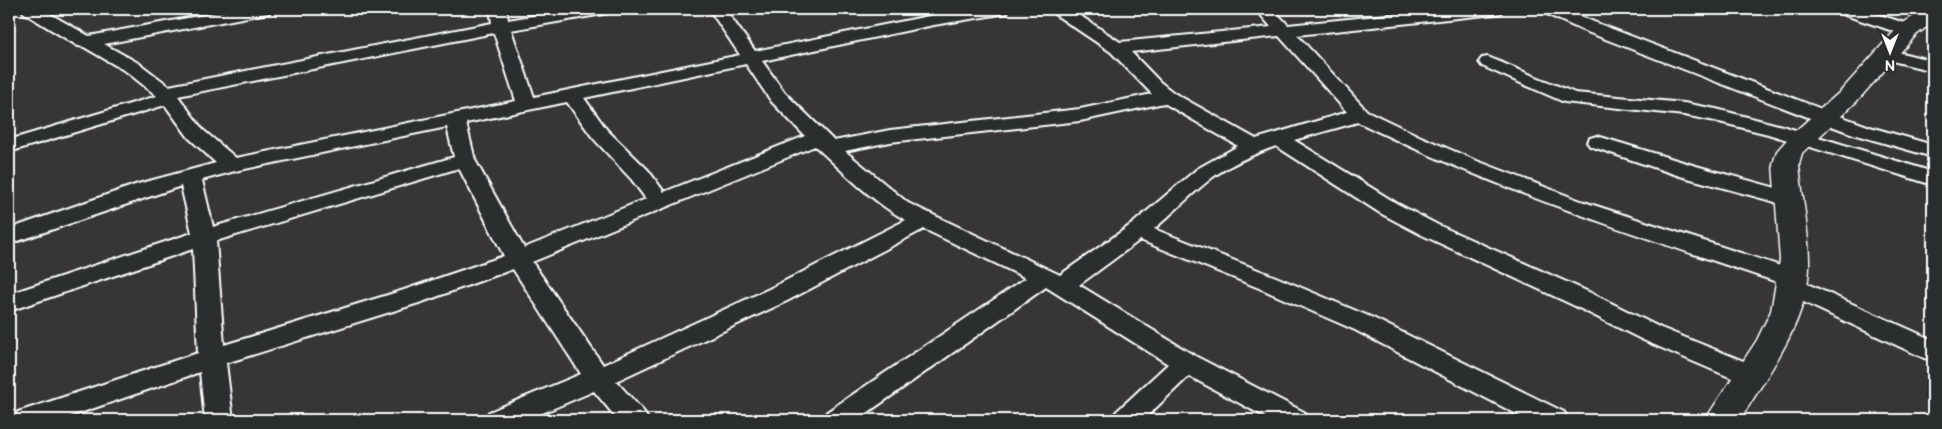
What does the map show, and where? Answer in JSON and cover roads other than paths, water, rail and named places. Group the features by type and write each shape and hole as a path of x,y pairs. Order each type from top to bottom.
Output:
{"street":[{"path":"30,9 84,42 132,68 167,95 181,112 191,129 232,165"},
{"path":"84,42 263,9"},
{"path":"9,146 167,95 499,17 603,9"},
{"path":"717,9 753,58 778,97 823,143 900,208 1053,281 1186,363 1294,420"},
{"path":"9,237 146,189 232,165 526,102 753,58 929,14 1001,9"},
{"path":"1059,9 1117,48 1153,86 1167,97 1253,146"},
{"path":"1264,9 1360,115 1416,143 1488,175 1792,283 1933,351"},
{"path":"1117,48 1494,9"},
{"path":"1550,9 1588,26 1863,131 1933,150"},
{"path":"1845,9 1908,30"},
{"path":"1722,420 1771,343 1786,311 1795,260 1786,164 1790,151 1848,96 1908,30 1933,13"},
{"path":"499,17 526,102"},
{"path":"1886,54 1933,66"},
{"path":"1488,62 1571,98 1684,109 1716,115 1775,130 1933,179"},
{"path":"571,94 600,134 640,175 660,202"},
{"path":"28,420 212,358 413,296 518,259 660,202 823,143 1080,115 1167,97"},
{"path":"837,420 1053,281 1137,231 1179,193 1222,162 1253,146 1360,115"},
{"path":"455,118 465,160 518,259 598,378 634,420"},
{"path":"1279,139 1388,208 1430,230 1582,299 1652,334 1751,376"},
{"path":"1597,142 1688,171 1790,199"},
{"path":"9,303 204,237 465,160"},
{"path":"190,176 204,237 212,358 219,420"},
{"path":"498,420 598,378 778,294 923,220"},
{"path":"1137,231 1337,311 1456,369 1500,395 1554,420"},
{"path":"1126,420 1186,363"}]}
